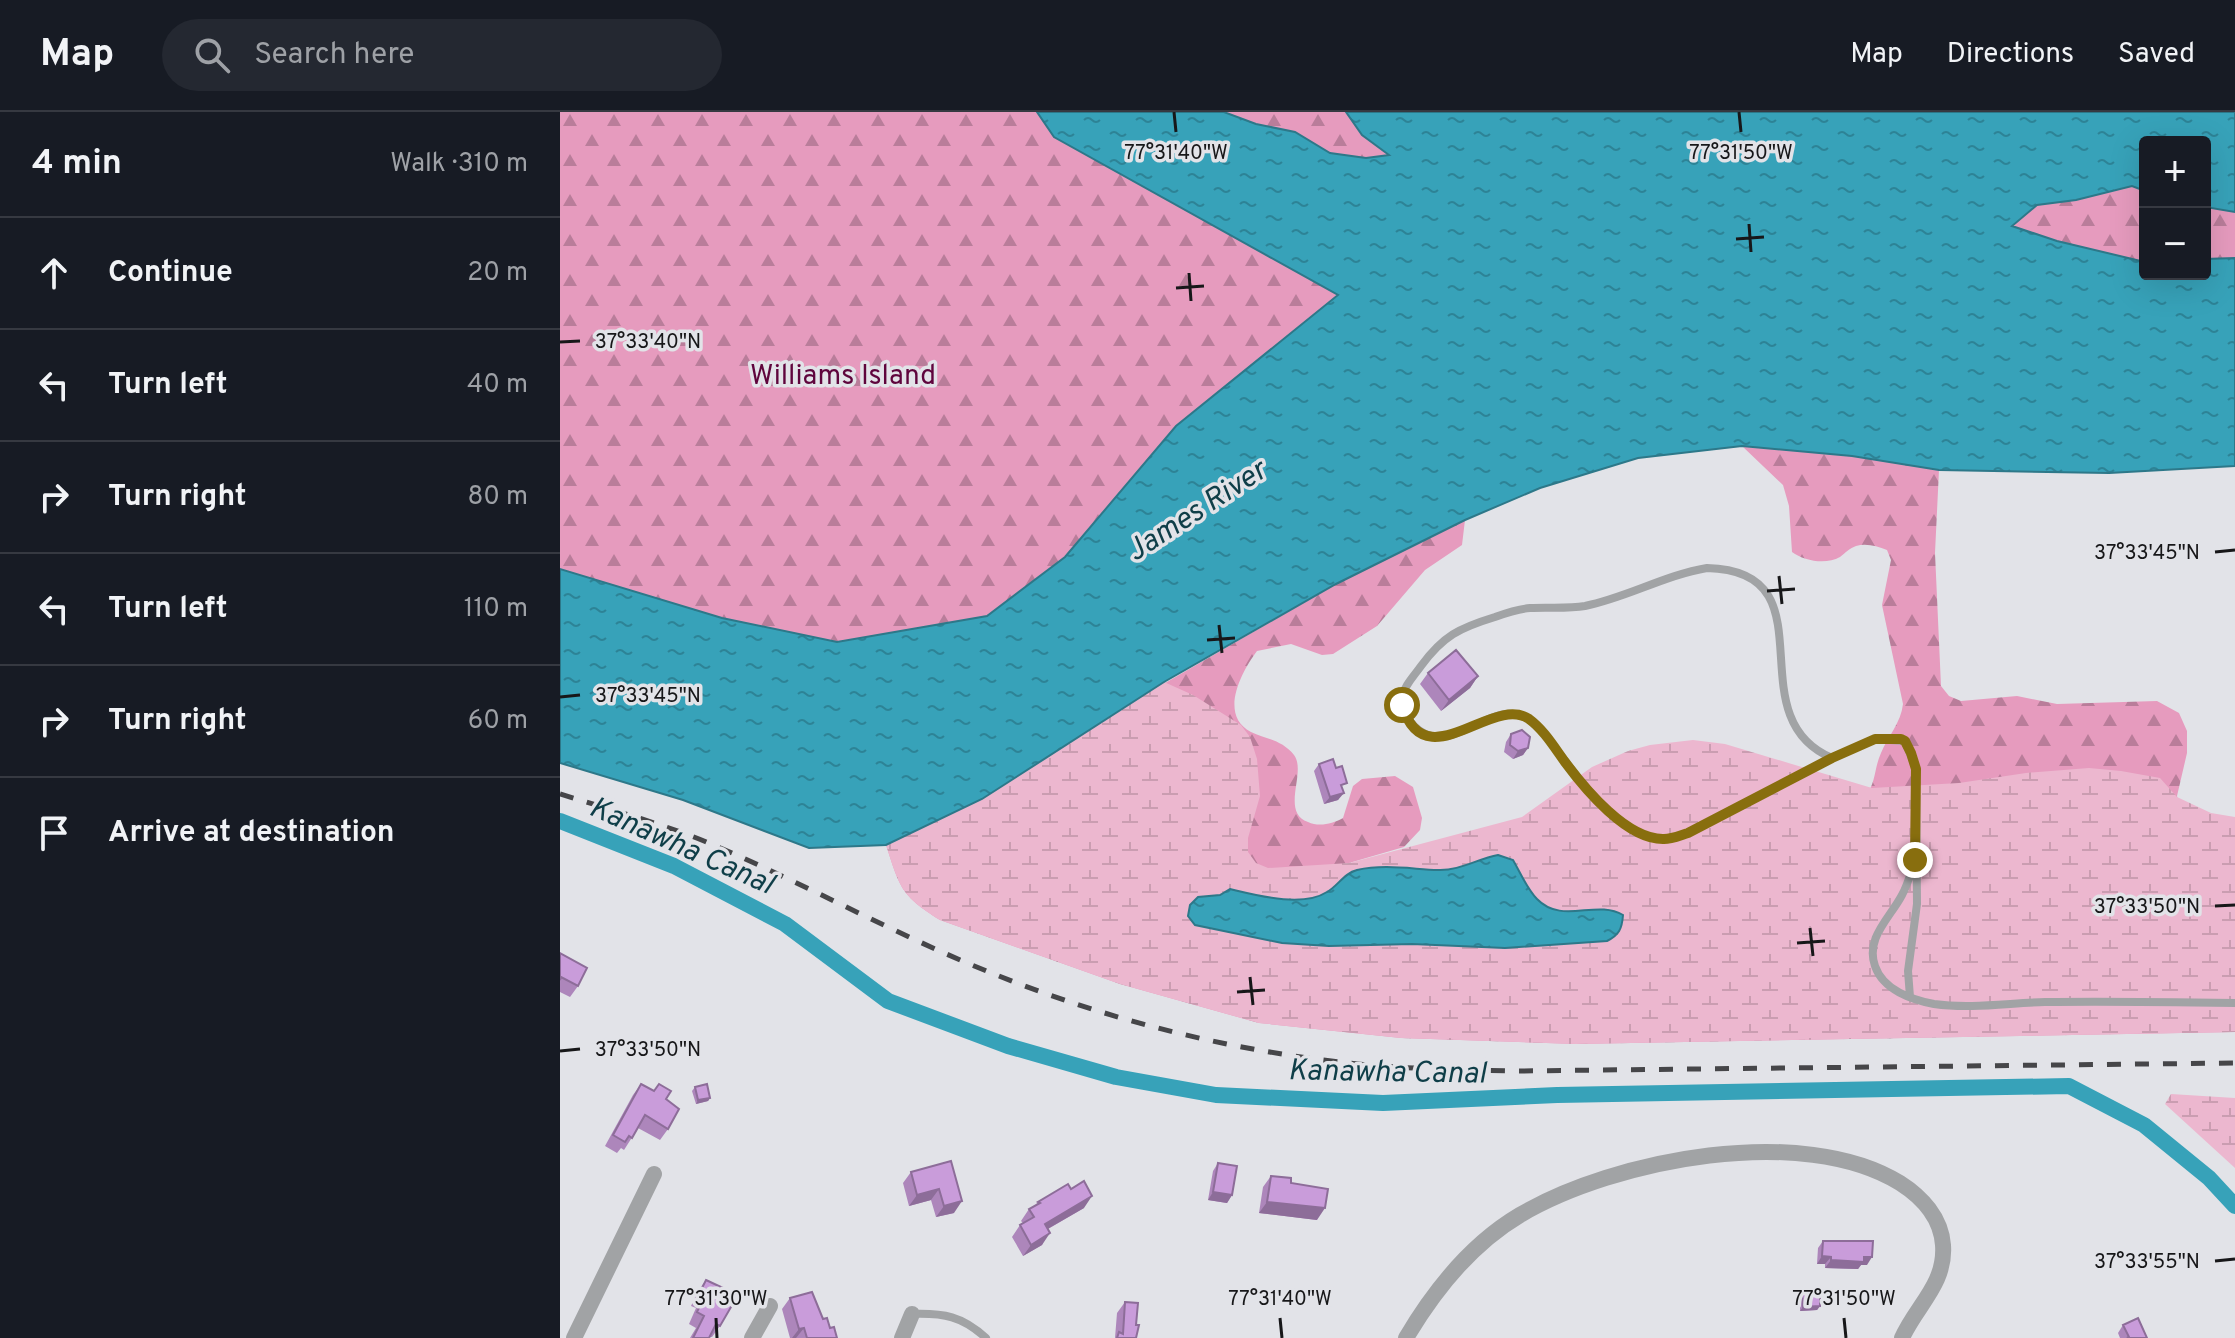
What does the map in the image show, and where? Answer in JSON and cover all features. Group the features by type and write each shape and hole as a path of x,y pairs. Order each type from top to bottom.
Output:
{"street":[{"path":"1406,1338 1445,1281 1480,1244 1519,1215 1580,1186 1656,1164 1726,1155 1819,1155 1846,1160 1882,1173 1923,1201 1936,1219 1943,1247 1937,1280 1902,1338"},
{"path":"574,1338 654,1174"},
{"path":"752,1338 770,1306"},
{"path":"902,1338 912,1314"}],"lane":[{"path":"1832,758 1810,748 1800,736 1787,705 1772,599 1756,580 1725,568 1687,571 1586,605 1518,610 1460,628 1436,647 1402,697 1406,716 1415,727 1436,737 1462,732 1508,713 1527,718 1549,739 1574,774 1600,802 1635,831 1663,839 1688,833 1875,739 1905,741 1916,769 1917,904 1908,971 1910,997"},
{"path":"1915,860 1902,895 1878,931 1873,956 1875,967 1888,986 1910,997 1933,1004 1961,1005 2104,1001 2235,1003"},
{"path":"912,1314 940,1313 970,1324 986,1338"}],"green space":[{"name":"Williams Island","path":"560,112 1037,112 1055,137 1339,295 1176,426 1065,557 987,616 837,642 722,618 560,569"},
{"path":"1224,112 1346,112 1362,135 1390,156 1366,158 1330,153 1295,132 1256,124"},
{"path":"2132,186 2139,189 2139,261 2057,241 2012,226 2037,205 2076,200"},
{"path":"2211,208 2235,212 2235,258 2211,259"},
{"path":"1742,446 1852,456 1939,470 1935,553 1941,686 1949,696 1961,701 2017,696 2057,704 2157,701 2179,713 2187,731 2187,753 2177,796 2235,1032 1576,1044 1401,1038 1259,1023 1120,984 940,920 917,904 903,889 886,845 1336,584 1465,520 1462,545 1425,570 1377,626 1333,654 1322,655 1291,644 1257,651 1236,693 1234,704 1241,724 1251,732 1279,743 1294,755 1298,771 1296,810 1308,822 1326,824 1343,818 1353,786 1362,779 1395,776 1413,787 1422,818 1420,830 1404,847 1349,863 1040,910 1865,797 1903,704 1882,605 1891,560 1887,550 1868,545 1854,547 1828,561 1809,560 1792,552 1789,506 1783,485"},
{"path":"1164,682 1193,695 1241,725 1250,737 1257,759 1260,796 1248,838 1248,852 1256,863 1268,868 1349,863 1522,817 1592,767 1650,745 1693,740 1725,744 1872,788 1959,783 2089,768 2160,778 2177,797 2211,813 2235,817 2235,1032 1576,1044 1401,1038 1259,1023 1120,984 940,920 917,904 903,889 886,845 982,799"},
{"path":"2171,1094 2235,1098 2235,1168 2165,1104"}],"water":[{"name":"James River","path":"1037,112 1224,112 1256,124 1295,132 1330,153 1366,158 1389,155 1362,135 1346,112 2235,112 2235,212 2211,208 2211,136 2139,136 2139,189 2132,186 2076,200 2037,205 2012,226 2057,241 2139,261 2139,280 2211,280 2211,259 2235,258 2235,466 2109,473 1939,470 1852,456 1742,446 1638,458 1540,488 1465,520 1336,584 1164,682 982,799 886,845 809,848 683,800 560,763 560,569 722,618 837,642 987,616 1065,557 1176,426 1338,295 1054,137"},
{"path":"1498,855 1513,860 1530,890 1547,906 1568,911 1613,911 1623,915 1619,931 1607,941 1505,948 1412,944 1329,946 1282,943 1195,925 1188,916 1190,905 1198,897 1220,895 1230,889 1279,899 1305,899 1327,892 1357,870 1387,867 1446,870"}],"building":[{"path":"1456,650 1478,676 1449,700 1428,673"},
{"path":"1522,730 1530,737 1528,748 1518,751 1510,745 1511,734"},
{"path":"1333,759 1336,768 1342,766 1347,783 1341,785 1344,793 1330,797 1319,764"},
{"path":"560,953 587,968 578,986 561,977 560,980"},
{"path":"641,1084 654,1091 659,1084 671,1091 666,1099 679,1109 668,1129 645,1115 632,1138 629,1136 625,1142 613,1135"},
{"path":"707,1084 710,1098 698,1100 695,1087"},
{"path":"951,1161 962,1201 944,1206 939,1189 917,1195 911,1172"},
{"path":"1218,1163 1237,1166 1232,1195 1213,1192"},
{"path":"1271,1176 1291,1178 1291,1183 1328,1189 1325,1208 1267,1202"},
{"path":"1084,1181 1092,1196 1045,1224 1050,1233 1031,1245 1020,1225 1034,1217 1029,1209 1068,1184 1071,1189"},
{"path":"1823,1241 1873,1241 1872,1257 1864,1257 1864,1262 1831,1260 1831,1257 1822,1256"},
{"path":"706,1280 738,1295 720,1326 716,1324 709,1338 693,1338 704,1316 697,1312 704,1297 699,1294"},
{"path":"1820,1291 1820,1306 1803,1307 1802,1292"},
{"path":"812,1292 823,1319 827,1318 830,1328 834,1327 837,1338 807,1338 804,1328 799,1329 790,1298"},
{"path":"1125,1302 1138,1303 1136,1338 1117,1338 1119,1332 1123,1334"},
{"path":"2138,1318 2147,1338 2127,1338 2123,1325"}],"waterway":[{"name":"Kanawha Canal","path":"560,821 674,866 785,924 888,1001 1008,1046 1116,1077 1216,1095 1383,1103 1557,1095 2069,1086 2144,1125 2209,1178 2235,1206"}],"railway":[{"path":"560,794 704,841 953,957 1034,989 1124,1019 1263,1051 1378,1066 1515,1071 2235,1063"}],"route":[{"path":"1402,705 1415,727 1436,737 1462,732 1498,715 1508,713 1527,718 1549,739 1574,774 1600,802 1635,831 1663,839 1688,833 1875,739 1901,739 1905,741 1916,769 1915,860"}]}
